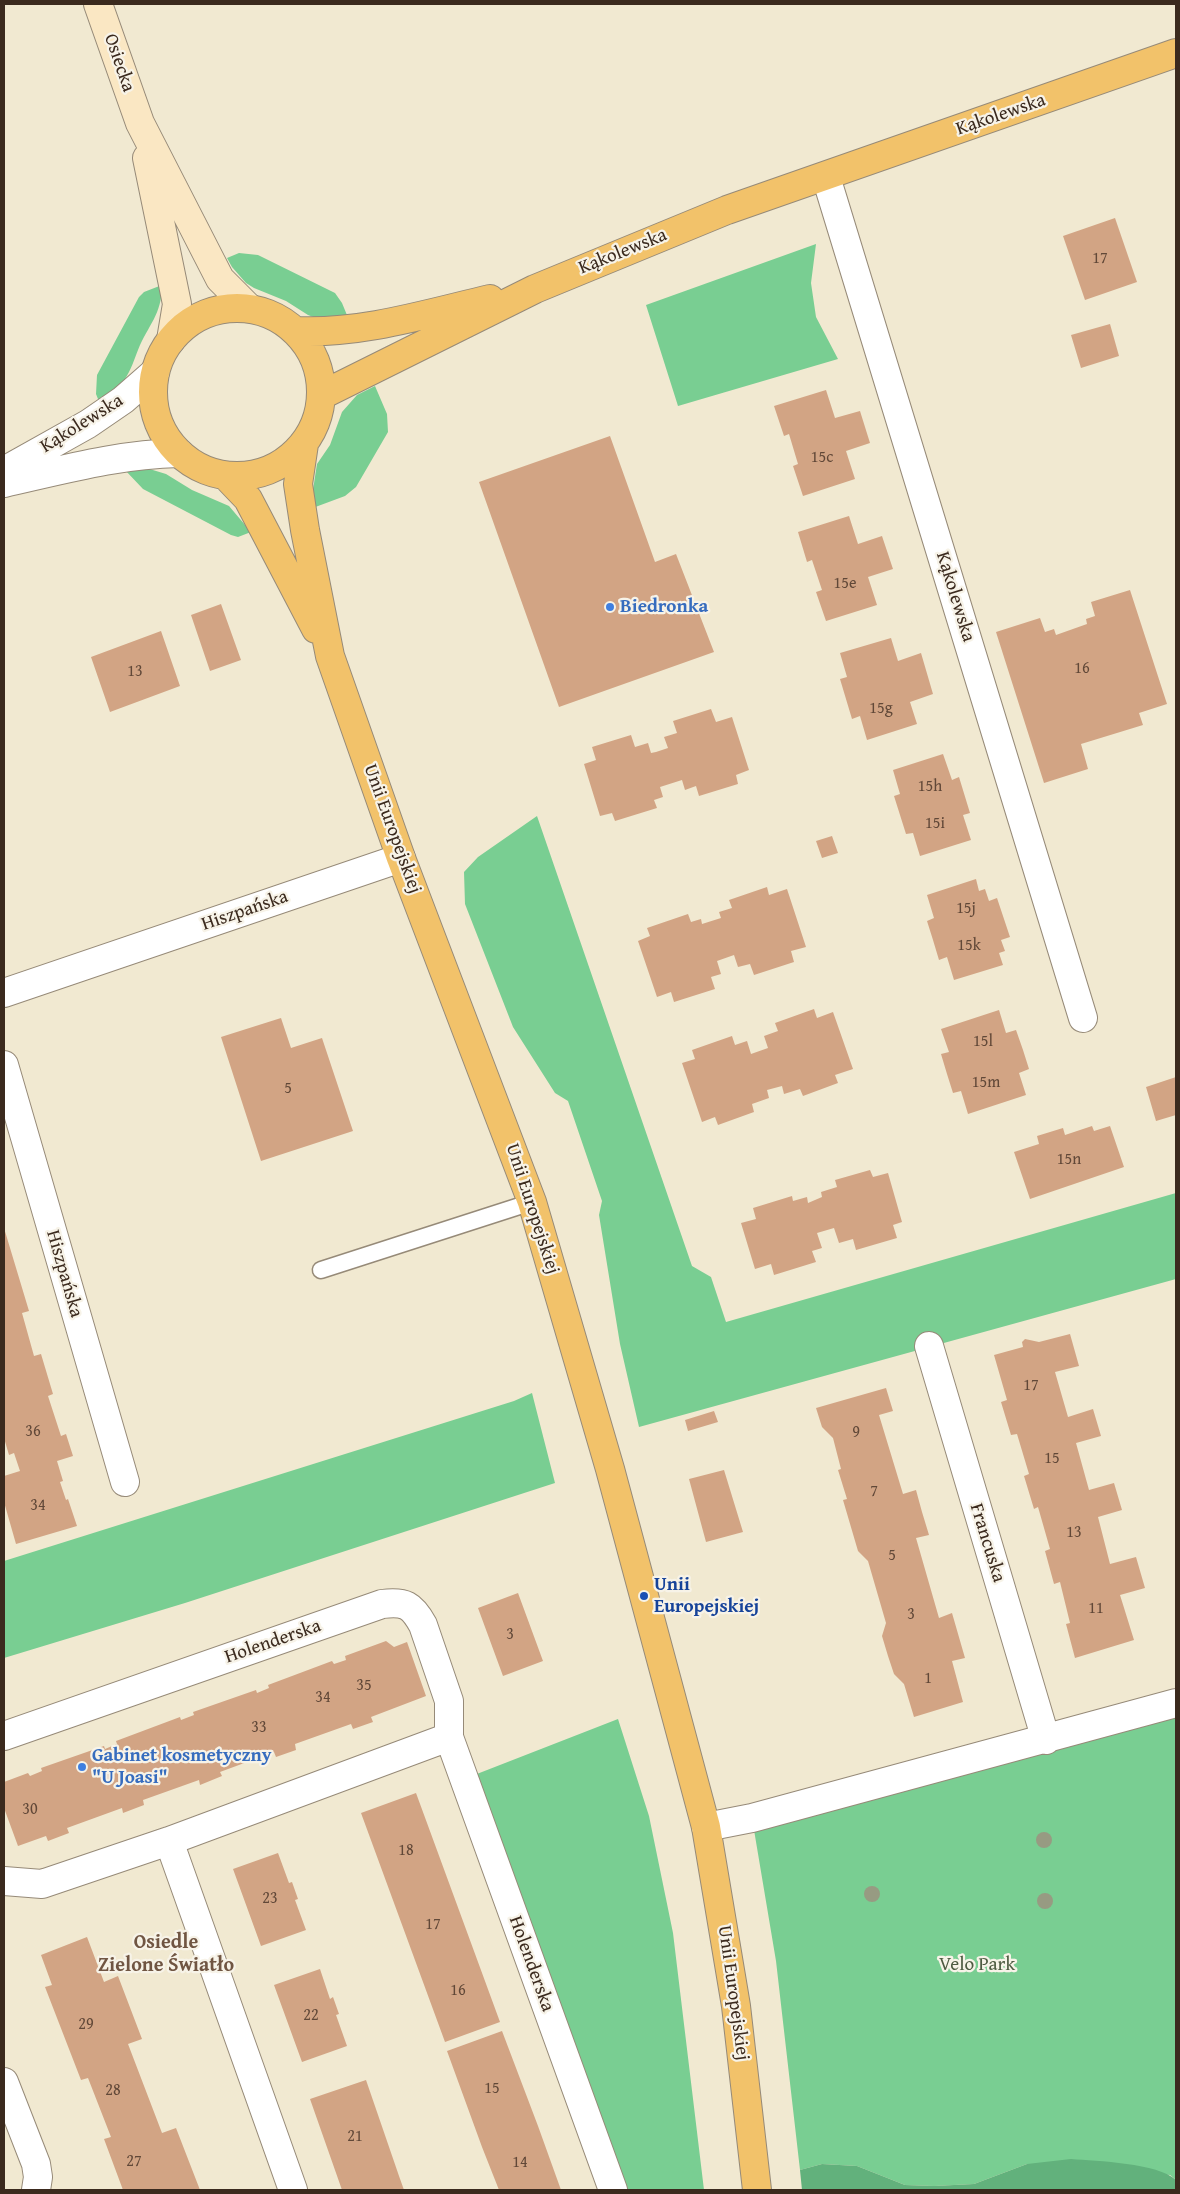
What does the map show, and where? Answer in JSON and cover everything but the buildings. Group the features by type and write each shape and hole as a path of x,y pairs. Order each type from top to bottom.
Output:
{"main road":[{"name":"Osiecka","path":"98,4 140,122"},
{"name":"Kąkolewska","path":"535,289 727,210 826,177 1176,53"},
{"path":"140,122 220,280 249,308"},
{"path":"140,122 177,304 171,340"},
{"path":"296,332 326,332 368,328 535,289"},
{"path":"322,396 535,289"},
{"path":"232,308 249,308 266,313 282,321 296,332 307,345 316,361 321,378 322,396 319,413 313,429 304,444 292,457 261,473 243,477 226,476 209,471 193,464 179,453 167,439 159,424 154,407 155,372 171,340 183,328 214,311 232,308"},
{"name":"Unii Europejskiej","path":"304,444 298,484 304,530 330,656 401,858 532,1202 610,1469 706,1827 736,2006 757,2190"},
{"name":"Unii Europejskiej","path":"226,476 248,499 330,656"}],"street":[{"name":"Kąkolewska","path":"826,177 1084,1018"},
{"name":"Kąkolewska","path":"4,470 88,424 123,400 155,372"},
{"name":"Kąkolewska","path":"4,483 147,454 179,453"},
{"name":"Hiszpańska","path":"4,993 401,858"},
{"name":"Hiszpańska","path":"4,1065 125,1482"},
{"name":"Francuska","path":"929,1346 1046,1740"},
{"name":"Holenderska","path":"4,1736 382,1604 396,1602 408,1605 416,1612 423,1625 449,1701 449,1737 613,2190"},
{"path":"706,1827 752,1818 1046,1740 1176,1703"},
{"path":"4,1881 42,1884 168,1841 449,1737"},
{"path":"168,1841 293,2190"},
{"path":"4,2082 36,2164 38,2177 36,2190"}],"lane":[{"path":"322,1270 532,1202"}],"green space":[{"path":"816,244 811,283 816,317 838,359 678,406 646,305"},
{"path":"239,253 258,255 335,293 342,303 349,320 316,318 286,301 254,288 246,283 227,258"},
{"path":"162,285 157,312 129,372 120,386 100,404 96,394 97,375 139,297 144,292"},
{"path":"375,386 387,414 388,432 356,487 345,496 310,509 317,464 330,445 342,412 357,395"},
{"path":"143,467 166,474 192,490 229,506 251,532 238,537 231,535 143,489 125,470"},
{"path":"537,816 692,1266 711,1277 726,1322 1176,1193 1176,1279 639,1427 620,1344 599,1215 602,1201 568,1101 555,1093 513,1027 465,904 464,872 478,857"},
{"path":"532,1393 555,1483 185,1603 4,1658 4,1561 514,1401"},
{"name":"Velo Park","path":"1176,1703 1176,2180 1170,2175 1027,2164 974,2184 934,2186 905,2185 857,2166 822,2164 800,2170 776,1961 752,1818"},
{"path":"618,1719 649,1816 673,1933 704,2190 613,2190 464,1779"},
{"path":"1071,2159 1142,2166 1156,2170 1176,2180 1176,2190 802,2190 800,2170 822,2164 857,2166 905,2185 934,2186 974,2184 1027,2164"}],"place":[{"name":"Biedronka","path":"610,607"},
{"name":"Unii Europejskiej","path":"644,1596"},
{"name":"Gabinet kosmetyczny \"U Joasi\"","path":"82,1767"}],"district":[{"name":"Osiedle Zielone Światło","path":"166,1954"}]}
